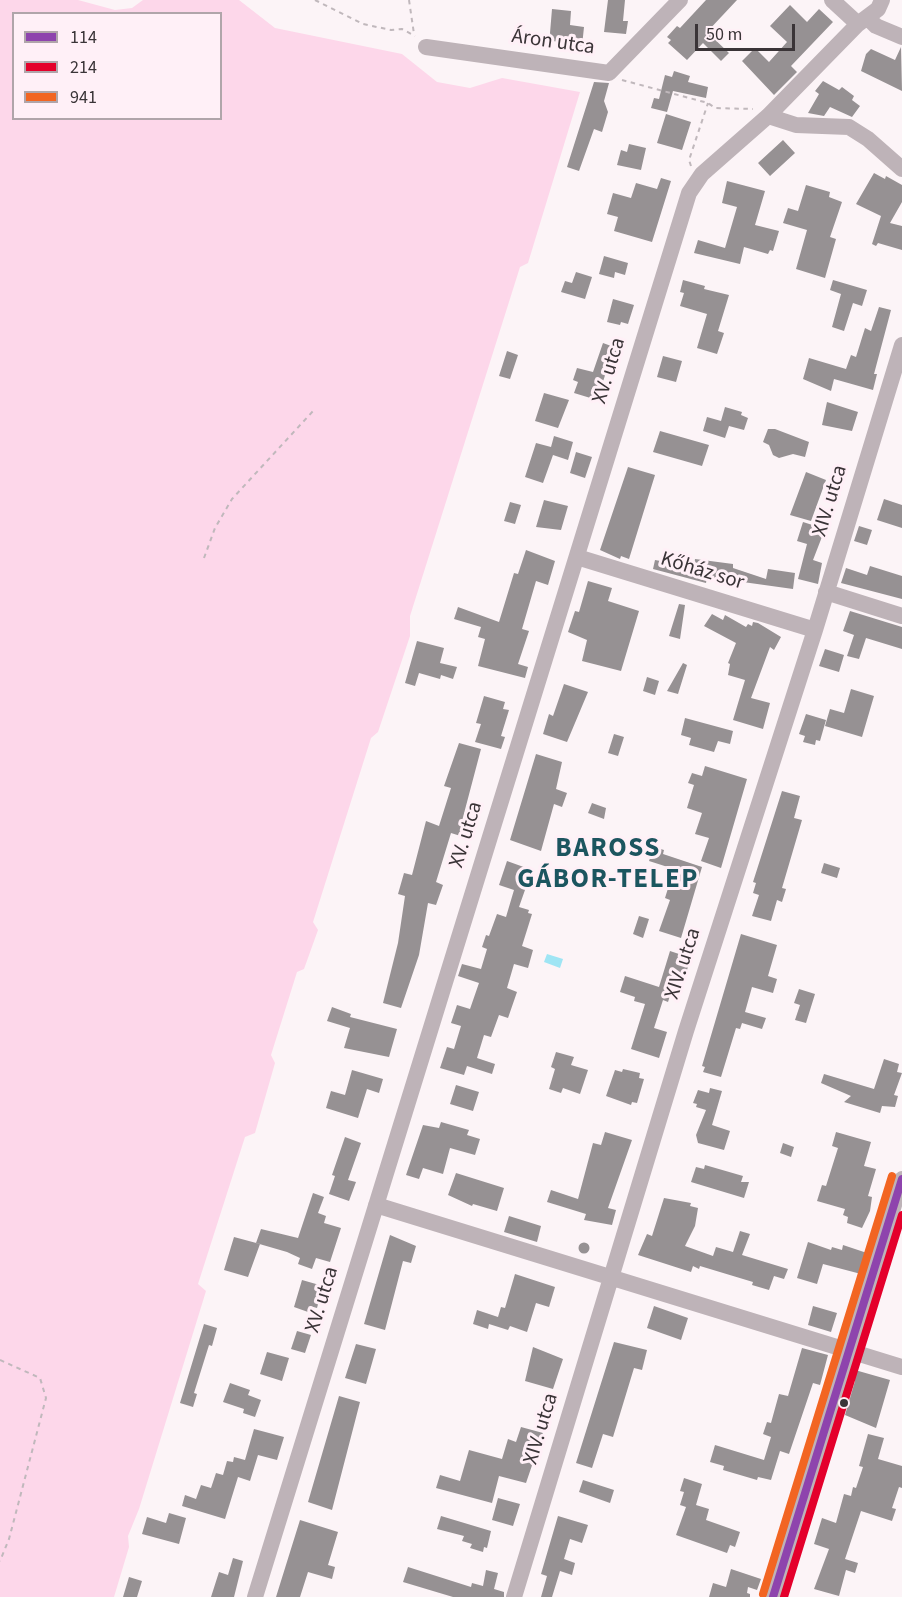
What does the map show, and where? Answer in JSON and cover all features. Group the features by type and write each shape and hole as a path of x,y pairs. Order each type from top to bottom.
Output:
{"street":[{"name":"Áron utca","path":"420,41 609,73 680,0"},
{"path":"832,0 863,21 902,38"},
{"name":"XV. utca","path":"255,1597 685,203 694,183 768,116 863,21 878,9 882,0"},
{"path":"768,116 796,125 849,127 868,139 902,169"},
{"name":"XIV. utca","path":"514,1597 686,1031 815,630 902,345"},
{"name":"Kőház sor","path":"577,557 815,630"},
{"path":"826,592 902,616"},
{"path":"773,1597 902,1179"},
{"path":"376,1205 902,1367"}],"path":[{"path":"315,0 363,24 391,30 402,29 420,41"},
{"path":"409,0 420,41"},
{"path":"609,73 615,78 708,103 716,108 766,110 768,116"},
{"path":"694,183 689,160 708,103"},
{"path":"204,558 215,528 232,499 314,410"},
{"path":"0,1360 40,1378 46,1398 9,1539 0,1560"}],"shaded area":[{"path":"0,0 78,0 115,10 132,8 143,0 239,0 275,28 402,54 437,82 470,88 502,78 580,92 528,263 520,267 410,616 410,636 378,732 371,738 313,922 318,930 304,969 297,972 271,1055 275,1063 255,1133 245,1137 198,1284 206,1291 139,1509 128,1536 129,1547 114,1597 0,1597"}],"water":[{"path":"547,954 563,959 560,968 544,962"}],"building":[{"path":"608,0 625,0 623,21 628,21 626,34 604,32"},
{"path":"706,0 737,0 707,32 729,53 721,61 703,43 687,60 668,43 671,40 667,37 677,26 680,28"},
{"path":"790,5 807,22 819,9 833,22 791,66 797,72 774,95 742,61 755,48 769,62 787,42 770,26"},
{"path":"552,9 571,11 570,25 584,27 582,46 553,41 550,33"},
{"path":"901,47 902,91 861,71 866,54 871,49 895,60"},
{"path":"674,71 690,76 688,82 708,87 706,98 673,91 667,112 651,108 654,98 659,99 665,75 672,77"},
{"path":"823,81 839,90 842,87 854,96 852,100 860,106 852,117 830,107 824,116 808,113 819,94 815,91"},
{"path":"594,82 609,83 604,101 608,112 602,132 594,129 579,171 567,167"},
{"path":"666,114 691,122 682,150 657,143"},
{"path":"783,140 795,153 770,176 758,163"},
{"path":"629,144 646,148 641,170 617,165 621,150 627,152"},
{"path":"874,173 885,179 886,176 902,185 902,202 890,223 902,226 902,250 878,243 876,246 872,244 881,216 856,204"},
{"path":"661,178 671,181 652,242 614,231 618,217 607,214 613,193 631,198 636,183 657,189"},
{"path":"727,181 765,191 755,225 779,231 773,251 770,250 768,254 744,247 740,264 694,253 698,240 725,248 737,207 722,203"},
{"path":"806,185 830,192 829,197 842,202 830,237 836,239 825,278 796,269 807,230 783,223 788,208 798,211"},
{"path":"604,256 628,263 625,275 615,272 614,278 599,274"},
{"path":"576,272 592,277 585,299 561,292 565,281 572,283"},
{"path":"683,280 705,286 704,289 729,295 718,331 724,333 717,354 697,348 707,314 680,306 684,293 680,292"},
{"path":"833,280 867,290 862,306 853,303 844,331 832,327 841,294 830,290"},
{"path":"613,299 634,305 628,324 607,322"},
{"path":"879,307 891,310 874,374 877,374 873,390 834,379 831,391 803,379 809,358 846,369 851,355 856,357 865,328 871,331"},
{"path":"603,343 622,350 618,363 610,360 597,400 574,393 578,382 573,380 577,368 593,372"},
{"path":"507,351 518,355 510,379 499,376"},
{"path":"663,356 682,361 676,382 657,377"},
{"path":"544,393 569,400 558,428 535,421"},
{"path":"827,402 858,412 852,431 822,425"},
{"path":"725,407 742,412 741,415 748,418 744,430 729,426 725,438 703,431 707,417 721,421"},
{"path":"768,429 775,429 809,442 805,457 793,454 779,458 773,455 769,445 763,442"},
{"path":"660,431 709,445 702,466 653,452"},
{"path":"554,436 573,442 568,460 553,455 543,483 525,477 536,443 551,447"},
{"path":"576,452 592,457 585,478 570,473"},
{"path":"628,467 655,475 629,559 621,556 620,559 600,550"},
{"path":"806,472 826,480 811,521 790,515"},
{"path":"884,499 902,505 902,528 877,520"},
{"path":"544,500 568,506 561,530 536,527"},
{"path":"510,502 521,505 515,524 504,521"},
{"path":"803,522 825,529 813,560 822,563 818,584 798,579 807,544 797,541"},
{"path":"859,526 872,530 867,545 854,541"},
{"path":"526,550 555,561 548,585 536,581 522,629 529,631 518,664 528,667 525,678 478,666 485,639 478,637 481,627 454,619 458,607 499,622 514,573 518,574"},
{"path":"695,559 733,564 733,568 766,579 768,569 795,573 793,589 707,577 706,583 653,569 655,560 694,567"},
{"path":"870,566 902,576 902,599 841,583 846,568 867,575"},
{"path":"588,581 612,588 608,601 639,611 621,671 582,661 587,640 568,632 575,611 579,612"},
{"path":"679,604 685,605 680,639 669,636"},
{"path":"850,611 902,627 902,649 866,638 859,659 847,656 854,635 843,631"},
{"path":"712,614 723,620 725,615 746,627 748,624 752,626 753,622 758,623 781,637 774,650 770,647 751,698 770,703 763,729 733,720 745,680 728,675 730,664 728,663 736,643 704,626"},
{"path":"417,641 444,648 440,663 457,667 453,679 441,675 440,679 419,673 415,686 405,683"},
{"path":"825,649 844,655 839,672 819,666"},
{"path":"683,663 687,665 678,694 667,691"},
{"path":"647,677 659,681 655,695 643,691"},
{"path":"564,684 588,692 567,742 543,734 549,714 553,716"},
{"path":"851,689 874,696 862,737 825,726 830,709 844,713"},
{"path":"484,696 505,702 503,709 509,710 501,736 505,737 501,749 475,742 481,724 476,723"},
{"path":"806,714 826,720 820,741 816,740 815,745 803,742 805,736 799,734"},
{"path":"685,718 733,731 730,744 718,741 714,752 689,745 691,738 681,735"},
{"path":"614,734 624,737 618,756 608,753"},
{"path":"459,743 481,749 462,821 472,824 467,838 451,833 436,882 443,885 436,905 428,903 419,955 401,1008 383,1003 398,943 405,896 398,894 404,873 412,875 426,821 439,826 451,788 444,786"},
{"path":"536,754 562,762 556,789 567,793 562,807 554,804 541,851 510,840"},
{"path":"705,766 747,779 721,868 701,861 709,838 695,834 702,813 687,808 694,785 688,783 692,773 702,776"},
{"path":"782,791 800,796 794,818 802,820 782,888 786,889 782,902 777,900 771,921 752,916 759,895 753,893 756,883 753,882"},
{"path":"592,803 606,808 604,819 588,813"},
{"path":"654,847 664,850 663,854 702,867 681,938 659,931 670,900 665,898 674,869 649,861"},
{"path":"507,861 532,870 519,907 529,910 528,913 532,914 522,946 533,950 528,968 514,964 507,988 517,992 508,1018 499,1015 491,1037 484,1035 477,1058 495,1064 492,1074 467,1066 464,1075 440,1068 447,1047 454,1049 461,1026 451,1023 457,1005 470,1009 479,983 458,976 462,964 481,969 487,949 482,947 486,935 489,936 497,914 506,917 514,890 499,885"},
{"path":"824,863 840,868 837,878 821,873"},
{"path":"639,916 649,919 643,938 633,934"},
{"path":"741,934 777,945 768,976 777,979 773,993 752,987 745,1012 766,1018 762,1029 742,1023 740,1029 736,1028 721,1077 703,1072 705,1067 702,1066"},
{"path":"670,951 691,958 684,979 676,977 668,1002 663,1000 654,1028 667,1032 659,1058 631,1049 645,1004 634,1001 635,997 620,992 625,976 659,987"},
{"path":"799,989 815,994 806,1023 795,1020 800,1005 794,1003"},
{"path":"332,1007 351,1014 350,1017 397,1029 389,1057 344,1048 350,1028 327,1021"},
{"path":"556,1052 574,1057 571,1065 588,1070 580,1094 563,1088 561,1093 549,1089 555,1069 551,1067"},
{"path":"884,1059 899,1064 897,1072 902,1073 894,1095 898,1096 895,1107 882,1106 880,1113 844,1102 851,1096 821,1083 824,1074 874,1089"},
{"path":"623,1069 640,1073 639,1078 644,1079 637,1103 632,1102 631,1105 606,1096 615,1070 622,1072"},
{"path":"352,1070 383,1079 379,1093 367,1089 358,1118 326,1108 331,1091 345,1095"},
{"path":"456,1085 479,1092 473,1111 450,1104"},
{"path":"710,1088 722,1091 712,1125 730,1131 724,1150 698,1143 696,1135 706,1110 696,1107 697,1104 693,1103 698,1090 709,1093"},
{"path":"441,1122 469,1130 467,1135 480,1139 475,1155 450,1148 443,1174 423,1168 419,1179 406,1175 423,1125 439,1128"},
{"path":"605,1132 632,1140 608,1208 616,1210 612,1225 584,1220 586,1214 547,1202 551,1190 578,1199 593,1143 601,1145"},
{"path":"836,1132 871,1142 864,1166 876,1169 868,1196 872,1197 870,1211 862,1228 847,1223 848,1217 843,1215 845,1209 817,1201 822,1185 826,1186 838,1148 832,1146"},
{"path":"345,1137 361,1143 348,1180 356,1182 349,1201 329,1194 335,1176 332,1175"},
{"path":"783,1143 794,1147 791,1157 780,1153"},
{"path":"705,1165 743,1176 741,1182 749,1182 744,1198 691,1182 696,1167 704,1169"},
{"path":"456,1173 504,1188 497,1211 473,1204 472,1206 448,1195"},
{"path":"313,1193 324,1197 318,1213 326,1216 324,1223 341,1228 330,1262 316,1258 312,1269 298,1264 300,1258 256,1243 261,1229 298,1238"},
{"path":"664,1198 691,1203 690,1206 698,1208 695,1226 685,1246 713,1256 716,1247 733,1252 740,1231 750,1234 742,1255 788,1269 784,1279 774,1276 769,1290 752,1285 753,1282 700,1266 699,1269 693,1266 691,1272 638,1255 647,1234 652,1236"},
{"path":"509,1216 541,1226 537,1242 504,1232"},
{"path":"390,1235 416,1246 411,1263 403,1261 385,1330 364,1324"},
{"path":"234,1237 260,1244 248,1277 224,1270"},
{"path":"808,1242 831,1250 832,1247 842,1250 843,1245 867,1253 861,1274 823,1264 817,1284 797,1278"},
{"path":"584,1243 588,1244 588,1252 584,1253 580,1252 579,1248 580,1244"},
{"path":"515,1274 555,1287 549,1307 536,1303 527,1332 510,1326 508,1330 489,1324 488,1329 473,1324 477,1310 498,1317 501,1307 505,1308"},
{"path":"302,1280 323,1286 317,1308 310,1306 308,1312 294,1307"},
{"path":"654,1306 688,1318 681,1340 647,1328"},
{"path":"813,1306 837,1313 831,1332 808,1325"},
{"path":"204,1324 217,1328 212,1346 209,1345 194,1393 197,1394 193,1407 180,1403"},
{"path":"297,1331 311,1335 305,1353 291,1349"},
{"path":"614,1342 647,1350 642,1370 634,1368 613,1437 603,1434 592,1468 576,1463"},
{"path":"356,1344 376,1349 366,1384 345,1378"},
{"path":"533,1347 563,1359 553,1389 525,1381"},
{"path":"802,1348 828,1355 820,1385 813,1383 789,1454 780,1451 771,1480 758,1477 757,1480 723,1470 724,1466 710,1462 715,1445 764,1460 771,1437 763,1434 767,1422 771,1423 779,1394 788,1396"},
{"path":"267,1352 289,1358 282,1381 260,1374"},
{"path":"855,1370 890,1380 876,1428 845,1415 855,1381 852,1380"},
{"path":"230,1383 250,1390 248,1395 261,1400 255,1417 243,1413 244,1409 223,1402"},
{"path":"339,1396 360,1402 332,1510 308,1502"},
{"path":"521,1427 543,1433 526,1483 499,1476 492,1503 436,1488 440,1475 460,1481 469,1450 502,1459 508,1439 516,1442"},
{"path":"254,1429 284,1437 277,1460 258,1455 250,1481 238,1477 225,1519 182,1506 185,1495 196,1499 201,1485 211,1488 216,1473 223,1475 227,1461 233,1462 234,1457 245,1460"},
{"path":"868,1434 884,1438 878,1459 902,1466 902,1488 899,1487 892,1508 896,1509 892,1521 861,1511 845,1559 858,1563 855,1573 846,1570 839,1596 814,1589 829,1549 814,1544 822,1518 836,1523 844,1494 851,1496 853,1487 856,1488 863,1467 859,1466"},
{"path":"684,1478 702,1484 696,1505 709,1509 706,1520 740,1532 735,1547 730,1545 727,1553 676,1535 686,1507 680,1505 684,1492 680,1491"},
{"path":"583,1480 614,1490 610,1503 579,1492"},
{"path":"498,1498 520,1504 513,1526 492,1520"},
{"path":"169,1513 186,1518 179,1544 142,1534 147,1517 166,1523"},
{"path":"441,1516 491,1531 487,1548 484,1547 483,1552 470,1548 472,1544 462,1541 464,1536 437,1529"},
{"path":"558,1516 588,1525 582,1543 570,1539 564,1559 575,1563 572,1575 560,1571 552,1597 541,1597 547,1576 541,1574"},
{"path":"300,1520 338,1532 328,1565 335,1567 332,1579 308,1572 300,1597 276,1597"},
{"path":"233,1558 243,1561 234,1597 211,1597 219,1572 228,1575"},
{"path":"408,1567 471,1587 472,1583 483,1586 486,1570 498,1573 494,1589 504,1592 504,1597 453,1597 403,1582"},
{"path":"731,1569 761,1579 757,1590 748,1587 747,1593 750,1597 709,1597 713,1583 726,1587"},
{"path":"129,1577 142,1581 137,1597 123,1597"}],"transit line":[{"name":"941","path":"763,1594 892,1176"},
{"name":"114","path":"773,1597 902,1179"},
{"name":"214","path":"784,1597 902,1215"}],"district":[{"name":"BAROSS GÁBOR-TELEP","path":"608,866"}]}
